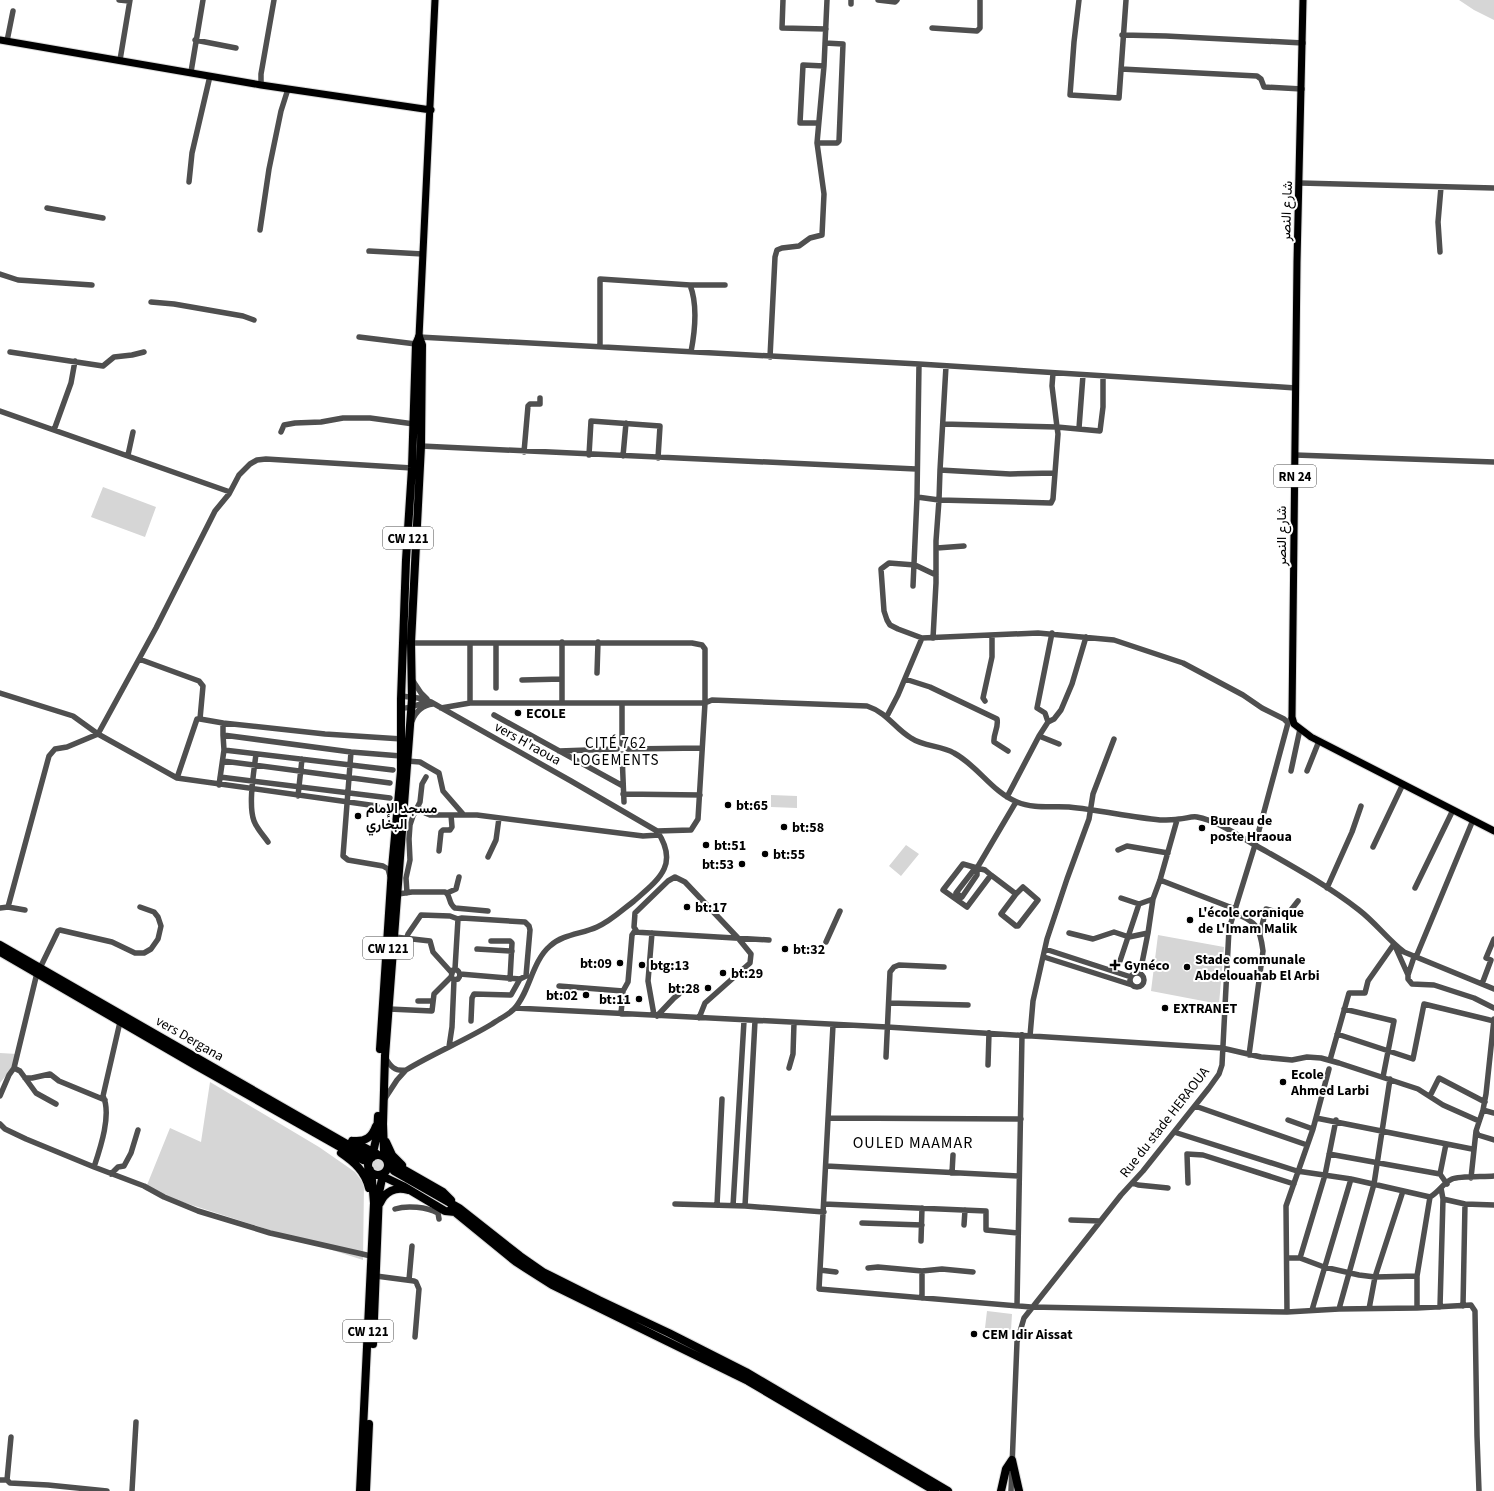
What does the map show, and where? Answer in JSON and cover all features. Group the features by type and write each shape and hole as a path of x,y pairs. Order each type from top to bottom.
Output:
{"highway":[{"name":"CW 121","path":"370,1156 377,1134 382,1020 392,880 404,759 402,739 402,696 406,560 418,341"},
{"path":"366,1491 376,1276 376,1208 382,1175 388,1169 384,1151 385,1056 398,894 404,759 412,696 411,643 421,446 422,345 418,341"},
{"name":"vers Dergana","path":"0,945 39,970 370,1156"},
{"path":"0,952 39,970 120,1022 293,1121 370,1156 382,1155 443,1192 450,1198 451,1203"},
{"path":"283,1108 300,1112 352,1141 370,1156"},
{"path":"352,1141 362,1142 369,1138 374,1132 377,1119"},
{"path":"293,1121 298,1128 369,1169 374,1174 382,1175 409,1190 430,1206 445,1211 456,1212"},
{"path":"384,1135 392,1155 410,1173"},
{"path":"337,1150 356,1164 362,1171 369,1186 371,1203 376,1208"},
{"path":"369,1169 370,1156"},
{"name":"CW 121","path":"360,1491 371,1256 376,1208 374,1190 369,1169"},
{"path":"935,1491 748,1381 552,1285 516,1262 456,1212 393,1173 451,1203 468,1214 520,1256 543,1272 676,1336 746,1372 948,1491"},
{"path":"376,1208 391,1191 400,1188 409,1190"},
{"path":"1001,1491 1006,1469 1012,1460"},
{"path":"1012,1460 1019,1491"}],"main road":[{"name":"CW 121","path":"418,341 431,110 435,0"},
{"name":"شارع النصر","path":"1292,717 1303,0"},
{"path":"3,40 261,85 431,110"},
{"path":"1292,717 1294,724 1319,741 1494,832"}],"street":[{"path":"119,0 130,0 120,60"},
{"path":"191,72 195,40 203,0"},
{"path":"261,85 261,74 274,0"},
{"path":"784,0 782,28 826,29"},
{"path":"770,357 776,250 799,246 810,238 822,235 824,194 817,143 824,66 827,0"},
{"path":"878,0 895,2 897,0"},
{"path":"932,28 977,32 980,28 980,0"},
{"path":"1079,0 1070,95 1119,98 1122,35 1126,0"},
{"path":"3,40 13,11"},
{"path":"1122,35 1303,43"},
{"path":"195,40 236,48"},
{"path":"817,143 837,143 839,140 843,44 825,43"},
{"path":"818,124 800,124 804,65 824,66"},
{"path":"1121,68 1257,76 1261,79 1264,87 1302,89"},
{"path":"189,182 192,153 210,76"},
{"path":"260,230 269,168 281,111 288,89"},
{"path":"1300,183 1494,188"},
{"path":"1440,252 1438,222 1441,187"},
{"path":"47,208 103,218"},
{"path":"369,251 423,254"},
{"path":"0,274 18,280 92,285"},
{"path":"600,346 600,279 690,286 725,285"},
{"path":"690,286 695,314 691,352"},
{"path":"152,302 174,304 243,316 254,320"},
{"path":"359,337 418,341 600,346 770,357 919,364 1296,388"},
{"path":"10,352 103,366 114,356 132,355 144,352"},
{"path":"54,430 71,383 75,361"},
{"path":"913,586 917,497 916,469 919,364"},
{"path":"933,638 937,548 936,541 946,366"},
{"path":"917,497 939,500 1051,503 1058,434 1052,386 1053,373"},
{"path":"1079,428 1083,375"},
{"path":"942,424 1057,427 1100,431 1103,406 1103,376"},
{"path":"524,452 528,406 530,404 540,404 540,398"},
{"path":"0,411 230,492"},
{"path":"281,432 284,425 295,422 321,422 343,418 370,418 414,424"},
{"path":"589,454 590,422 626,423 660,426 658,458"},
{"path":"623,456 626,423"},
{"path":"128,455 133,432"},
{"path":"421,446 524,452 916,469"},
{"path":"1295,455 1494,462"},
{"path":"8,907 48,756 55,749 98,734 182,578 215,511 230,492 239,475 250,464 257,460 412,468"},
{"path":"940,470 1010,474 1055,473"},
{"path":"937,548 964,546"},
{"path":"936,575 915,565 889,563 882,569 884,611 890,625 922,638 1052,633 1114,640 1183,663 1243,695 1262,708 1284,719 1288,723"},
{"path":"1048,722 1045,713 1036,708 1052,633"},
{"path":"984,701 983,698 992,657 992,635"},
{"path":"1008,797 1038,736 1048,722 1054,719 1061,710 1072,684 1086,637"},
{"path":"887,716 905,679 922,638"},
{"path":"562,642 562,703"},
{"path":"597,673 598,642"},
{"path":"411,643 692,642 702,645 706,653 705,703 698,819 691,830 643,836 498,818 477,814 430,815 418,807"},
{"path":"470,643 470,703"},
{"path":"496,643 496,688"},
{"path":"139,659 199,681 203,686 200,719"},
{"path":"411,677 421,693 434,704"},
{"path":"522,680 562,679"},
{"path":"905,679 930,687 997,719 998,724 993,737 994,742 1008,751"},
{"path":"0,693 73,716 98,734 177,778 252,790 376,806"},
{"name":"vers H'raoua","path":"402,696 421,698 434,704 658,833"},
{"path":"441,708 470,703 705,703 712,700 867,706 887,716 903,733 912,739 920,743 957,754 1016,802 1036,806 1056,806 1160,820 1177,820 1193,817 1201,818 1230,830 1289,864 1360,911 1404,952 1494,989"},
{"path":"402,708 411,707 422,703 434,704"},
{"path":"559,751 617,749 622,744 622,703"},
{"path":"408,729 418,710 424,706 434,704"},
{"path":"494,715 623,786"},
{"name":"Rue du stade HERAOUA","path":"1011,1491 1017,1342 1024,1318 1031,1307 1100,1221 1195,1106 1218,1074 1222,1064 1229,929 1255,845 1288,723 1292,717"},
{"path":"177,778 197,719 325,734 402,739"},
{"path":"219,785 224,750 224,723"},
{"path":"1291,771 1300,729"},
{"path":"224,735 420,762 439,773 443,791 452,799 463,814"},
{"path":"1038,736 1059,744"},
{"path":"1030,1036 1033,1001 1047,939 1089,819 1094,794 1114,739"},
{"path":"1307,771 1319,741"},
{"path":"622,744 628,748 702,748"},
{"path":"622,754 625,753 628,748"},
{"path":"617,749 620,754 622,754 624,802"},
{"path":"224,750 393,770"},
{"path":"351,752 343,856 348,860 383,866 388,869 392,880"},
{"path":"256,754 252,781 253,815 255,822 268,842"},
{"path":"298,796 302,759"},
{"path":"223,761 390,783"},
{"path":"220,777 390,798"},
{"path":"407,893 406,878 410,860 409,839 413,816 420,802 422,784 426,777"},
{"path":"1373,847 1403,784"},
{"path":"623,794 700,795"},
{"path":"977,868 977,875 962,897 956,893 977,868 1016,802"},
{"path":"1327,888 1352,832 1361,806"},
{"path":"1415,888 1453,810"},
{"path":"439,851 441,832 444,830 450,830 451,828 451,815"},
{"path":"488,857 496,840 498,818"},
{"path":"1044,956 1137,987 1143,985 1144,979 1140,973 1153,899 1177,820"},
{"path":"1408,975 1473,820"},
{"path":"384,1100 397,1080 406,1070 482,1030 515,1008 541,957 550,945 565,937 596,928 604,924 620,913 660,877 665,868 666,857 664,845 658,833"},
{"path":"1118,850 1127,846 1168,853"},
{"path":"991,875 967,907 943,890 963,864 985,870 1016,894"},
{"path":"637,932 634,927 635,913 668,881 675,877 685,882 738,938 751,954 750,963 705,1003 699,1018"},
{"path":"398,894 413,892 447,893 456,889 459,878"},
{"path":"1160,880 1235,911 1247,918 1257,927 1260,934 1262,951 1249,1055"},
{"path":"1023,887 1038,900 1017,926 1001,914 1016,894 1023,887"},
{"path":"447,893 451,905 455,908 488,911"},
{"path":"1121,898 1139,904 1153,899"},
{"path":"1260,934 1266,910 1287,915 1298,901"},
{"path":"1120,961 1139,904"},
{"path":"0,908 8,907 25,910"},
{"path":"0,1096 9,1075 14,1068 39,970 58,931 60,930 112,942 135,953 144,953 151,949 158,939 160,926 158,917 154,912 140,907"},
{"path":"826,942 840,911"},
{"path":"389,1009 430,1012 432,1010 434,994 459,971 460,974 510,979 520,979 526,976 530,930 529,926 524,922 458,919 450,916 421,915 407,937"},
{"path":"449,1047 452,1027 453,975 458,919"},
{"path":"621,1014 623,991 628,982 632,935 634,932 770,940"},
{"path":"1069,933 1093,939 1114,932 1129,937 1148,933"},
{"path":"652,933 648,981 656,1015"},
{"path":"395,937 407,937 430,941 433,952 453,975 458,979 460,974"},
{"path":"1482,984 1492,964 1491,960 1486,958 1494,939"},
{"path":"492,941 510,941 512,943 510,979"},
{"path":"1394,944 1408,975 1408,979 1412,984 1434,985 1474,998 1494,1008"},
{"path":"1330,1060 1349,992 1365,993 1368,980 1394,944"},
{"path":"477,949 512,951"},
{"path":"1045,949 1131,977"},
{"path":"886,1057 890,972 894,967 899,965 944,967"},
{"path":"1132,985 1130,981 1131,977 1136,973 1140,973"},
{"path":"471,1021 472,998 474,994 511,996 520,979"},
{"path":"559,986 623,991"},
{"path":"656,1015 679,994"},
{"path":"418,1001 433,1000"},
{"path":"889,1003 968,1005"},
{"path":"1337,1034 1413,1059 1424,1004 1494,1021"},
{"path":"515,1008 1022,1035 1222,1048 1249,1055 1292,1060 1307,1057 1330,1060 1418,1088 1443,1105 1479,1121"},
{"path":"1344,1009 1394,1021 1383,1077"},
{"path":"1471,1178 1476,1131 1485,1102 1494,1018"},
{"path":"733,1206 744,1021"},
{"path":"745,1206 755,1021"},
{"path":"94,1167 105,1128 105,1101 103,1096 120,1022"},
{"path":"789,1068 793,1054 794,1023"},
{"path":"833,1025 819,1289 1031,1307 1287,1312 1339,1309 1471,1306 1475,1311 1476,1436 1479,1491"},
{"path":"988,1065 989,1033"},
{"path":"1017,1305 1022,1035"},
{"path":"385,1056 389,1064 396,1069 406,1070"},
{"path":"14,1068 20,1071 36,1093 56,1104"},
{"path":"1287,1312 1286,1206 1297,1171 1313,1129 1329,1069"},
{"path":"25,1078 50,1074 58,1081 105,1101"},
{"path":"1430,1096 1439,1078 1485,1102"},
{"path":"1339,1309 1374,1184 1390,1079"},
{"path":"717,1205 722,1099"},
{"path":"1195,1106 1307,1145"},
{"path":"1483,1110 1494,1113"},
{"path":"828,1118 1021,1119"},
{"path":"1316,1118 1472,1150"},
{"path":"1288,1120 1313,1129"},
{"path":"1300,1258 1325,1175 1336,1121"},
{"path":"0,1124 5,1129 26,1139 144,1186 164,1197 198,1211 270,1233 371,1256"},
{"path":"111,1174 118,1167 124,1166 131,1153 138,1130"},
{"path":"1476,1131 1478,1135 1494,1140"},
{"path":"1174,1132 1297,1171 1351,1179 1430,1197 1453,1179 1494,1176"},
{"path":"1440,1174 1446,1144"},
{"path":"1188,1183 1187,1154 1203,1155 1294,1184"},
{"path":"1329,1154 1440,1174 1447,1184"},
{"path":"952,1173 953,1155"},
{"path":"826,1166 1019,1176"},
{"path":"1312,1310 1351,1179"},
{"path":"1132,1183 1168,1188"},
{"path":"1440,1188 1443,1199 1440,1307"},
{"path":"1369,1309 1375,1277 1403,1191"},
{"path":"1417,1308 1417,1276 1430,1197"},
{"path":"1443,1199 1465,1204 1494,1205"},
{"path":"675,1204 745,1206 824,1212"},
{"path":"824,1204 986,1211 986,1230 1018,1233"},
{"path":"1464,1306 1465,1204"},
{"path":"395,1210 399,1208 430,1206 438,1213 439,1219"},
{"path":"921,1241 922,1208"},
{"path":"964,1210 964,1225"},
{"path":"1072,1220 1100,1221"},
{"path":"862,1222 922,1225"},
{"path":"410,1280 412,1246"},
{"path":"1287,1258 1300,1258 1324,1267 1375,1277 1417,1276"},
{"path":"868,1268 878,1267 922,1270 942,1269 973,1272"},
{"path":"820,1270 836,1272"},
{"path":"922,1270 922,1298"},
{"path":"376,1276 416,1282 419,1289 416,1337"},
{"path":"132,1491 136,1422"},
{"path":"7,1480 11,1437"},
{"path":"0,1480 7,1480 10,1483 107,1491"}],"shaded area":[{"path":"1459,0 1494,0 1494,20 1474,10"},
{"path":"103,487 156,507 145,537 91,517"},
{"path":"771,795 797,796 797,808 771,807"},
{"path":"906,845 919,854 901,876 889,866"},
{"name":"Stade communale Abdelouahab El Arbi","path":"1158,935 1224,947 1219,1004 1151,991"},
{"path":"0,1053 17,1054 12,1068 0,1083"},
{"path":"210,1082 319,1147 355,1172 364,1184 363,1260 145,1190 170,1128 201,1142"},
{"path":"375,1158 381,1158 385,1162 385,1168 381,1172 375,1172 371,1168 371,1162"},
{"path":"987,1311 1012,1314 1011,1330 985,1328"}],"tunnel":[{"path":"366,1155 394,1171"}],"place":[{"name":"ECOLE","path":"518,713"},
{"name":"bt:65","path":"728,805"},
{"name":"مسجد الإمام البخاري","path":"358,816"},
{"name":"bt:58","path":"784,827"},
{"name":"Bureau de poste Hraoua","path":"1202,828"},
{"name":"bt:51","path":"706,845"},
{"name":"bt:55","path":"765,854"},
{"name":"bt:53","path":"742,864"},
{"name":"bt:17","path":"687,907"},
{"name":"L'école coranique de L'Imam Malik","path":"1190,920"},
{"name":"bt:32","path":"785,949"},
{"name":"bt:09","path":"620,963"},
{"name":"btg:13","path":"642,965"},
{"name":"Gynéco","path":"1115,965"},
{"name":"Stade communale Abdelouahab El Arbi","path":"1187,967"},
{"name":"bt:29","path":"723,973"},
{"name":"bt:28","path":"708,988"},
{"name":"bt:02","path":"586,995"},
{"name":"bt:11","path":"639,999"},
{"name":"EXTRANET","path":"1165,1008"},
{"name":"Ecole Ahmed Larbi","path":"1283,1082"},
{"name":"CEM Idir Aissat","path":"974,1334"}],"district":[{"name":"CITÉ 762 LOGEMENTS","path":"616,752"},
{"name":"OULED MAAMAR","path":"913,1142"}]}
